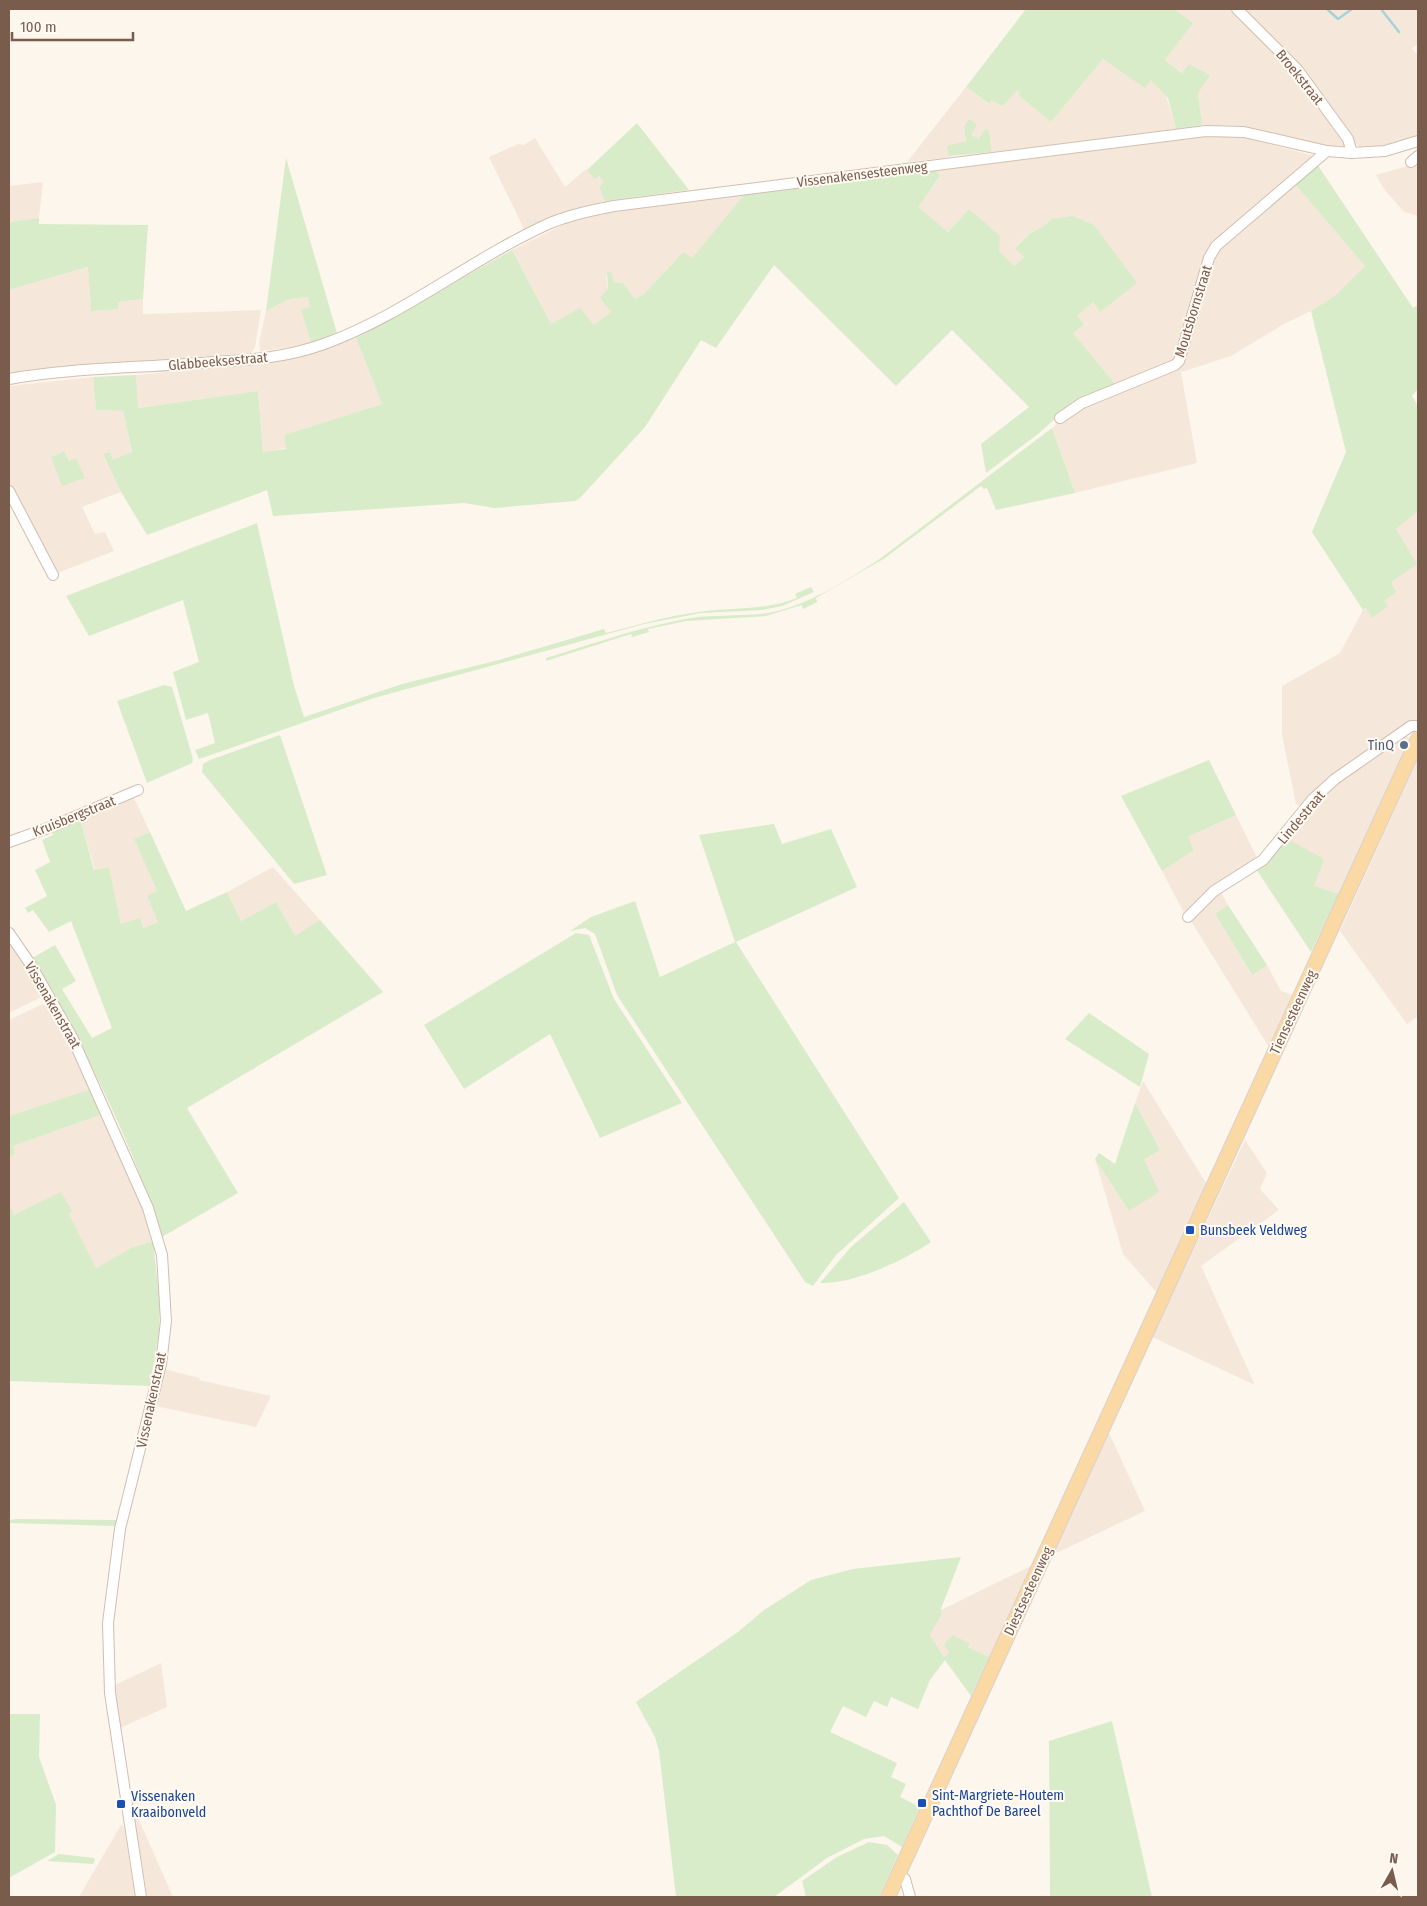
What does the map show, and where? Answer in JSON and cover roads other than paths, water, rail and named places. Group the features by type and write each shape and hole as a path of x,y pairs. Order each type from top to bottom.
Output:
{"main road":[{"name":"Tiensesteenweg","path":"1168,1285 1418,739"},
{"name":"Diestsesteenweg","path":"888,1897 1168,1285"}],"street":[{"name":"Broekstraat","path":"1237,9 1297,69 1348,139 1352,153"},
{"name":"Vissenakensesteenweg","path":"416,298 548,225 591,210 614,206 1206,131 1228,130 1258,134 1327,151 1352,153 1385,151 1418,141"},
{"name":"Moutsbornstraat","path":"1060,418 1082,403 1175,365 1179,361 1209,258 1216,246 1327,151"},
{"name":"Glabbeeksestraat","path":"9,380 281,356 304,351 348,334 416,298"},
{"path":"9,492 53,575"},
{"name":"Lindestraat","path":"1188,917 1214,891 1263,860 1312,800 1335,779 1411,726 1418,726"},
{"name":"Kruisbergstraat","path":"9,842 138,790"},
{"name":"Vissenakenstraat","path":"9,933 31,965 72,1037 148,1208 162,1255 166,1321 160,1364 120,1529 108,1623 108,1662 112,1710 141,1897"},
{"path":"898,1875 908,1884 910,1897"}],"waterway":[{"path":"1327,9 1338,19 1352,9"},
{"path":"1381,9 1399,32"}],"place":[{"name":"TinQ","path":"1404,745"},
{"name":"Bunsbeek Veldweg","path":"1190,1230"},
{"name":"Sint-Margriete-Houtem Pachthof De Bareel","path":"922,1803"},
{"name":"Vissenaken Kraaibonveld","path":"121,1804"}]}
